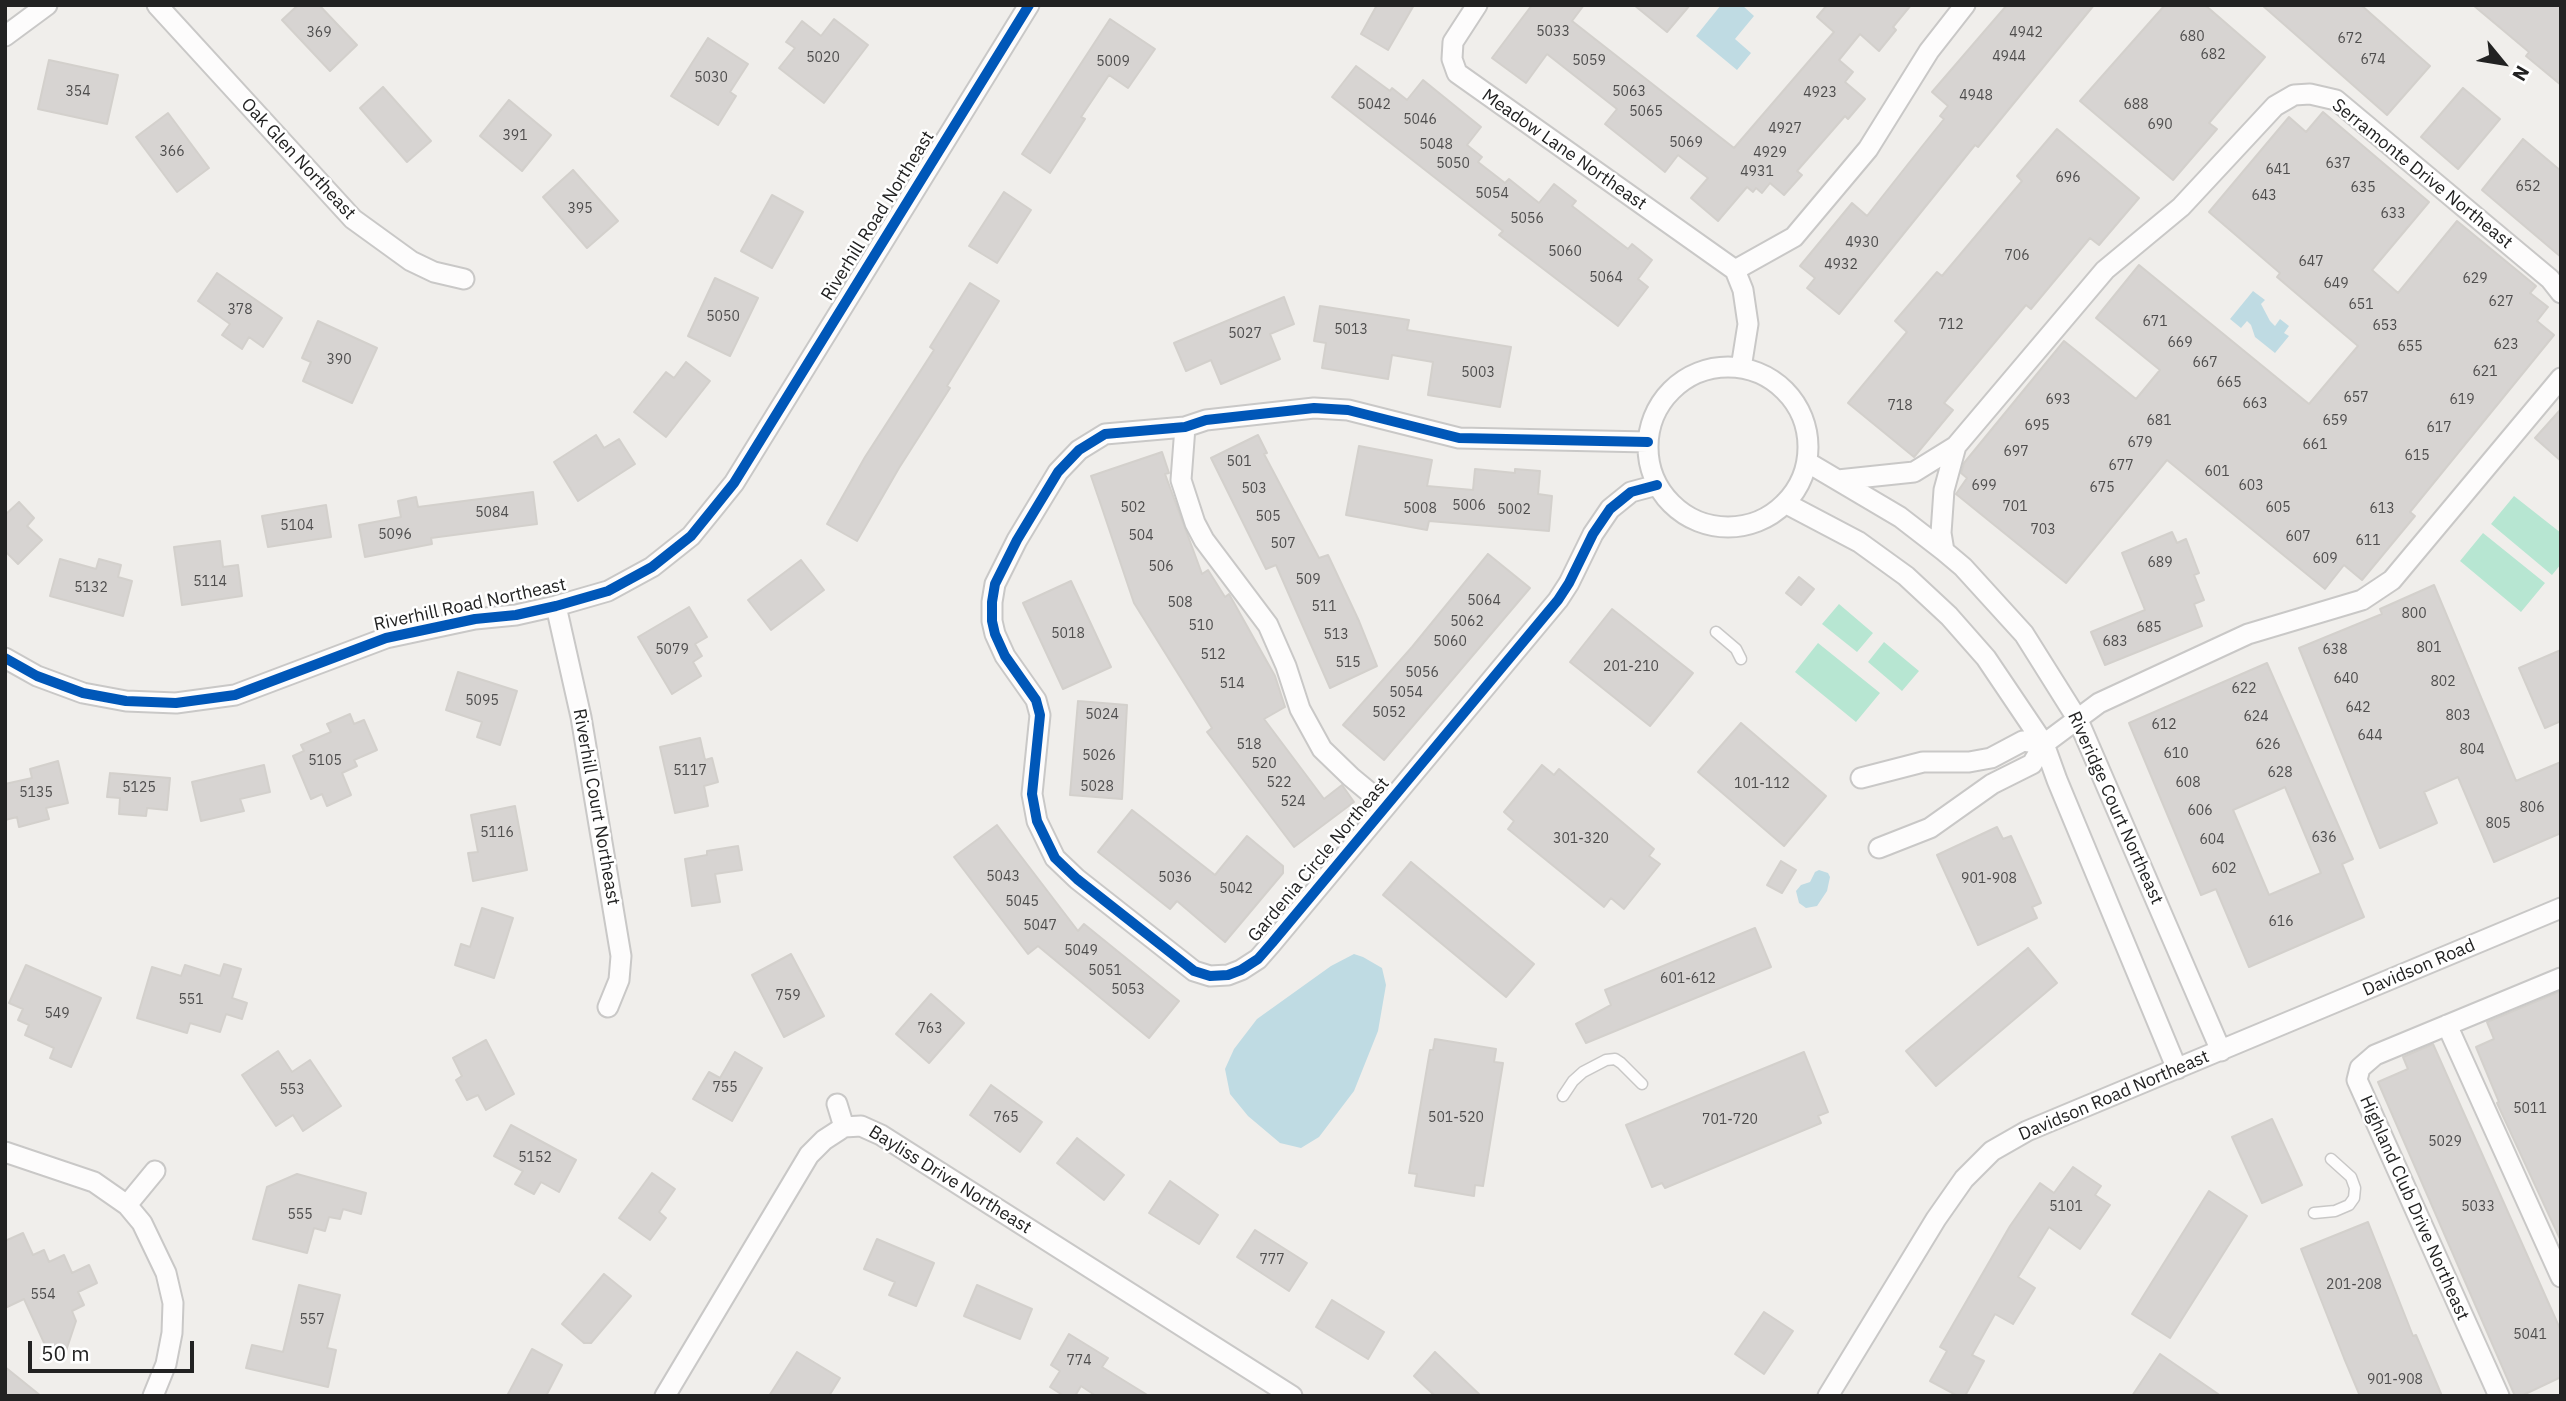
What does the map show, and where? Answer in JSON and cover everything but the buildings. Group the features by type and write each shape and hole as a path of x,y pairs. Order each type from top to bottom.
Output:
{"street":[{"path":"5,36 47,5"},
{"name":"Oak Glen Northeast","path":"157,5 353,219 411,261 434,272 464,279"},
{"name":"Riverhill Road Northeast","path":"5,659 37,676 83,692 126,701 176,703 235,695 386,638 475,619 516,615 556,606 608,591 652,567 691,536 734,483 1029,5"},
{"name":"Meadow Lane Northeast","path":"1477,5 1453,42 1452,59 1457,73 1735,270"},
{"path":"1741,368 1748,324 1743,290 1735,270 1794,236 1868,149 1928,51 1965,5"},
{"name":"Serramonte Drive Northeast","path":"1838,480 1914,472 1956,446 2105,270 2181,207 2275,106 2294,95 2310,94 2336,100 2550,279 2561,293"},
{"path":"1741,368 1755,371 1777,382 1793,399 1805,420 1809,443 1807,462 1797,489 1780,510 1756,523 1729,528 1702,524 1678,511 1657,485 1650,468 1648,442 1653,418 1666,396 1685,380 1707,370 1741,368"},
{"path":"1879,848 1930,828 1992,784 2032,764 2044,744 2099,704 2248,635 2362,600 2392,580 2561,378"},
{"name":"Gardenia Circle Northeast","path":"1648,442 1459,438 1348,410 1314,408 1206,420 1185,427 1105,434 1079,450 1058,472 1017,540 995,584 992,621 1005,656 1036,700 1040,715 1032,794 1037,821 1055,858 1077,879 1194,971 1210,976 1228,975 1241,970 1258,959 1558,600 1593,534 1610,509 1630,492 1657,485"},
{"path":"1185,427 1181,480 1195,523 1204,540 1238,589 1268,625 1286,666 1300,709 1322,749 1351,778 1387,806"},
{"name":"Serramonte Drive Northeast","path":"1944,551 1941,533 1944,490 1956,446"},
{"name":"Riveridge Court Northeast","path":"1807,462 1900,517 1944,551 1963,567 2024,634 2078,720 2221,1051"},
{"path":"1785,503 1859,542 1906,576 1949,616 1986,658 2044,744 2177,1069"},
{"name":"Riverhill Court Northeast","path":"556,606 581,717 621,956 619,980 608,1007"},
{"path":"1861,778 1923,762 1969,762 1991,758 2023,741 2044,744"},
{"name":"Davidson Road","path":"2278,1027 2561,908"},
{"name":"Highland Club Drive Northeast","path":"2499,1396 2357,1080 2360,1068 2375,1055 2561,978"},
{"path":"2447,1025 2561,1277"},
{"name":"Davidson Road Northeast","path":"1828,1396 1936,1219 1964,1179 1992,1151 2027,1131 2278,1027"},
{"path":"837,1104 844,1127"},
{"name":"Bayliss Drive Northeast","path":"666,1396 809,1155 824,1140 844,1127 861,1126 881,1135 1292,1396"},
{"path":"5,1152 94,1182 127,1205 142,1223 166,1273 173,1303 172,1333 166,1364 153,1396"},
{"path":"127,1205 155,1171"}],"lane":[{"path":"1716,632 1736,649 1741,659"},
{"path":"1563,1096 1583,1072 1606,1060 1615,1059 1642,1084"},
{"path":"2314,1213 2336,1212 2349,1205 2354,1198 2355,1188 2351,1177 2331,1159"}],"green space":[{"path":"2514,496 2561,533 2561,564 2552,575 2491,524"},
{"path":"2483,533 2545,583 2521,612 2460,561"},
{"path":"1839,604 1873,633 1857,652 1822,624"},
{"path":"1884,642 1919,671 1902,691 1868,662"},
{"path":"1818,643 1880,693 1856,722 1795,672"}],"water":[{"path":"1721,5 1742,5 1754,16 1735,39 1751,53 1737,70 1696,36"},
{"path":"2253,291 2265,300 2261,304 2275,326 2280,319 2289,326 2284,333 2289,336 2275,353 2255,337 2247,321 2241,328 2230,319"},
{"path":"1819,870 1828,873 1830,877 1827,891 1817,906 1806,908 1799,903 1796,891 1801,885 1810,882"},
{"path":"1354,954 1382,968 1386,985 1378,1031 1354,1091 1319,1137 1301,1148 1280,1143 1248,1116 1230,1094 1225,1069 1234,1049 1257,1019 1331,966"}],"cycle path":[{"path":"5,658 37,676 83,693 126,701 176,703 235,695 386,638 475,619 516,615 556,606 608,591 652,567 691,536 734,483 1029,5"},
{"path":"1648,442 1459,438 1348,410 1314,408 1206,420 1185,427 1105,434 1079,450 1058,472 1017,540 995,584 992,602 995,634 1005,656 1036,700 1040,715 1032,794 1037,821 1055,858 1077,879 1194,971 1210,976 1228,975 1241,970 1258,959 1272,943 1558,600 1593,534 1610,509 1631,492 1657,485"}]}
